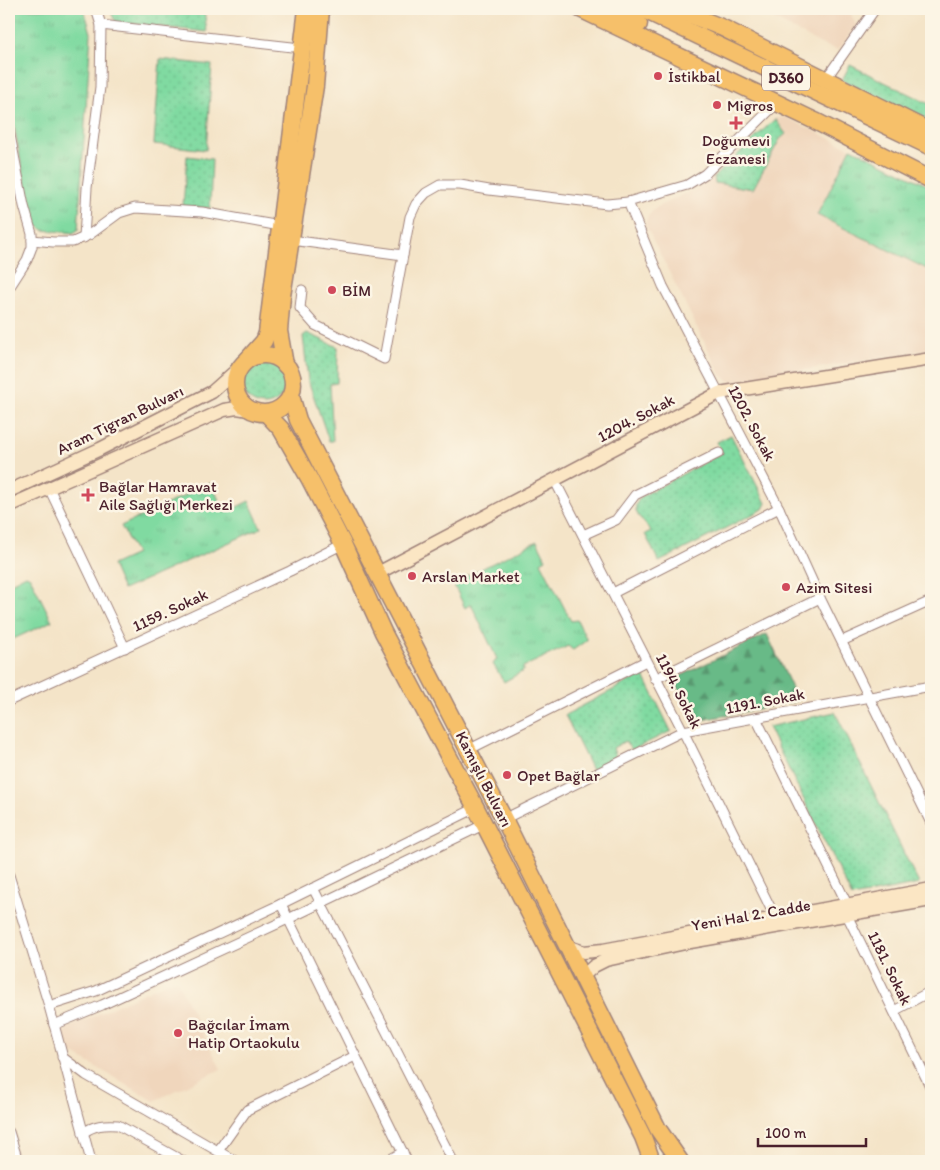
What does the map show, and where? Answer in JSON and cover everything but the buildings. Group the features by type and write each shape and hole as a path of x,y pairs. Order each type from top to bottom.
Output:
{"highway":[{"path":"280,220 275,190 297,9"},
{"path":"307,9 266,333 264,341 243,364 236,376 234,386 242,404 249,410 267,414 281,408 291,396 293,379 285,365 279,331 282,296 315,86 321,9"},
{"path":"580,9 691,61 779,99 931,180"},
{"name":"D360","path":"607,9 693,50 779,99 931,168"},
{"name":"D360","path":"642,9 820,86 931,147"},
{"path":"676,9 820,86 931,132"},
{"path":"243,364 254,356 271,356 285,365"},
{"name":"Kamışlı Bulvarı","path":"291,396 298,420 504,819 658,1129 680,1161"},
{"name":"Kamışlı Bulvarı","path":"267,414 280,429 309,478 343,544 383,632 476,808 639,1128 652,1161"}],"street":[{"path":"84,238 87,188 100,87 101,24 96,9"},
{"path":"820,86 875,9"},
{"path":"101,24 292,46"},
{"path":"302,290 300,308 315,325 384,359 410,217 416,204 426,193 440,185 460,185 606,204 628,202 687,185 705,174 779,99"},
{"path":"9,130 32,240 32,247 27,260 9,288"},
{"name":"1202. Sokak","path":"628,202 663,286 779,508 820,598 931,823"},
{"path":"32,240 73,242 84,238 119,213 135,208 202,212 280,220"},
{"path":"291,240 403,255"},
{"name":"1204. Sokak","path":"378,573 719,393 931,360"},
{"name":"Aram Tigran Bulvarı","path":"9,491 100,449 212,392 243,364"},
{"path":"9,506 224,410 237,408 249,410"},
{"path":"583,535 616,520 635,495 719,453"},
{"name":"1194. Sokak","path":"554,479 683,731 774,917"},
{"path":"49,488 125,648"},
{"path":"613,593 779,508"},
{"name":"1159. Sokak","path":"9,701 290,571 343,544"},
{"path":"655,679 820,598"},
{"path":"842,641 931,601"},
{"path":"468,750 646,661"},
{"name":"1191. Sokak","path":"504,819 683,731 931,686"},
{"name":"1181. Sokak","path":"756,718 931,1088"},
{"path":"49,1006 96,991 281,904 476,808"},
{"path":"54,1025 102,1005 288,919 483,825"},
{"path":"9,875 49,1006 91,1161"},
{"path":"313,888 453,1161"},
{"path":"569,948 584,952 603,950 774,917 847,909 931,889"},
{"name":"Yeni Hal 2. Cadde","path":"583,976 594,966 606,960 847,909 931,900"},
{"path":"281,904 408,1161"},
{"path":"894,1011 931,991"},
{"path":"218,1152 247,1110 355,1056"},
{"path":"62,1057 86,1075 235,1161"},
{"path":"83,1133 91,1128 105,1124 118,1125 183,1161"},
{"path":"9,1132 18,1161"},
{"path":"386,1161 403,1152"}],"shaded area":[{"path":"755,9 855,9 851,15 856,25 838,50 823,45"},
{"path":"785,117 931,187 931,348 911,353 730,382 721,375 645,224 648,216 657,207 706,184 775,119"},
{"path":"172,980 177,981 221,1069 154,1101 69,1051 64,1033 68,1028"}],"green space":[{"path":"9,9 84,9 91,33 78,230 73,233 43,230 35,223 22,169 9,97"},
{"path":"109,9 204,9 207,32 116,22"},
{"path":"160,59 212,65 206,150 154,144"},
{"path":"850,65 931,105 931,124 842,80"},
{"path":"775,119 786,134 780,139 753,189 715,183 714,177"},
{"path":"851,148 931,187 931,271 817,215"},
{"path":"187,156 212,159 210,208 183,206"},
{"path":"307,333 338,347 337,383 330,384 333,441 329,441 308,380 303,336"},
{"path":"264,361 276,365 282,371 286,383 282,395 276,401 264,405 252,401 246,395 242,383 246,371 252,365"},
{"path":"731,435 766,503 763,509 659,562 645,534 651,531 637,513 636,505 644,495 722,453 717,442"},
{"path":"211,483 225,513 249,501 261,528 123,590 112,565 136,554 121,526"},
{"path":"537,541 546,559 541,562 571,621 577,620 587,640 573,650 568,646 523,667 523,671 504,682 493,664 497,659 471,604 465,608 453,583"},
{"path":"26,575 30,577 52,621 9,641 9,584"},
{"path":"767,634 798,701 698,721 692,718 674,679"},
{"path":"643,674 671,731 632,750 625,741 613,748 616,757 592,770 565,715"},
{"path":"835,712 919,884 852,897 768,727"}],"place":[{"name":"İstikbal","path":"658,76"},
{"name":"Migros","path":"717,105"},
{"name":"Doğumevi Eczanesi","path":"736,123"},
{"name":"BİM","path":"332,290"},
{"name":"Bağlar Hamravat Aile Sağlığı Merkezi","path":"88,495"},
{"name":"Arslan Market","path":"412,576"},
{"name":"Azim Sitesi","path":"786,587"},
{"name":"Opet Bağlar","path":"507,775"},
{"name":"Bağcılar İmam Hatip Ortaokulu","path":"178,1033"}]}
